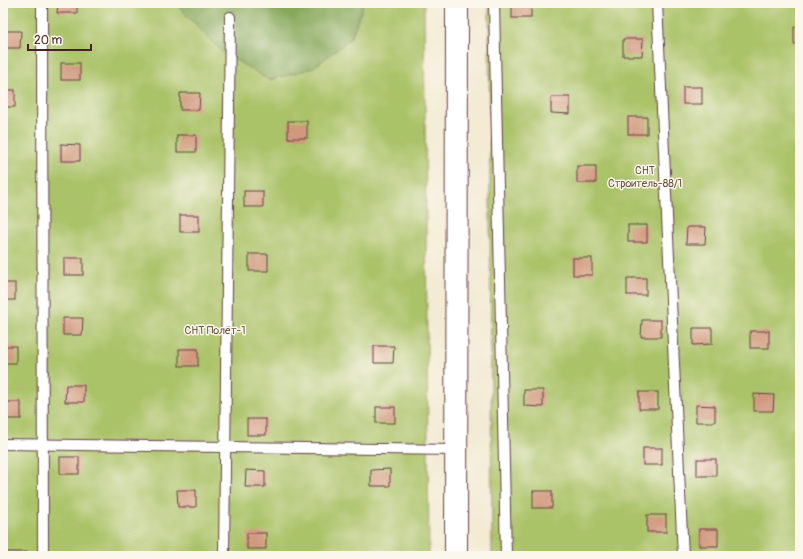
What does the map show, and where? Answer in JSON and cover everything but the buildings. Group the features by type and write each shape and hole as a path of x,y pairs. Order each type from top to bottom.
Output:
{"street":[{"path":"456,556 457,3"}],"lane":[{"path":"42,3 43,556"},
{"path":"494,3 506,556"},
{"path":"657,3 683,556"},
{"path":"224,556 230,17"},
{"path":"3,444 456,450"}],"green space":[{"name":"СНТ Полёт-1","path":"3,3 424,3 429,556 3,556"},
{"path":"178,3 364,3 351,38 313,68 269,80 222,52 177,5"},
{"name":"СНТ Строитель-88/1","path":"489,3 800,3 800,556 492,556"}]}
